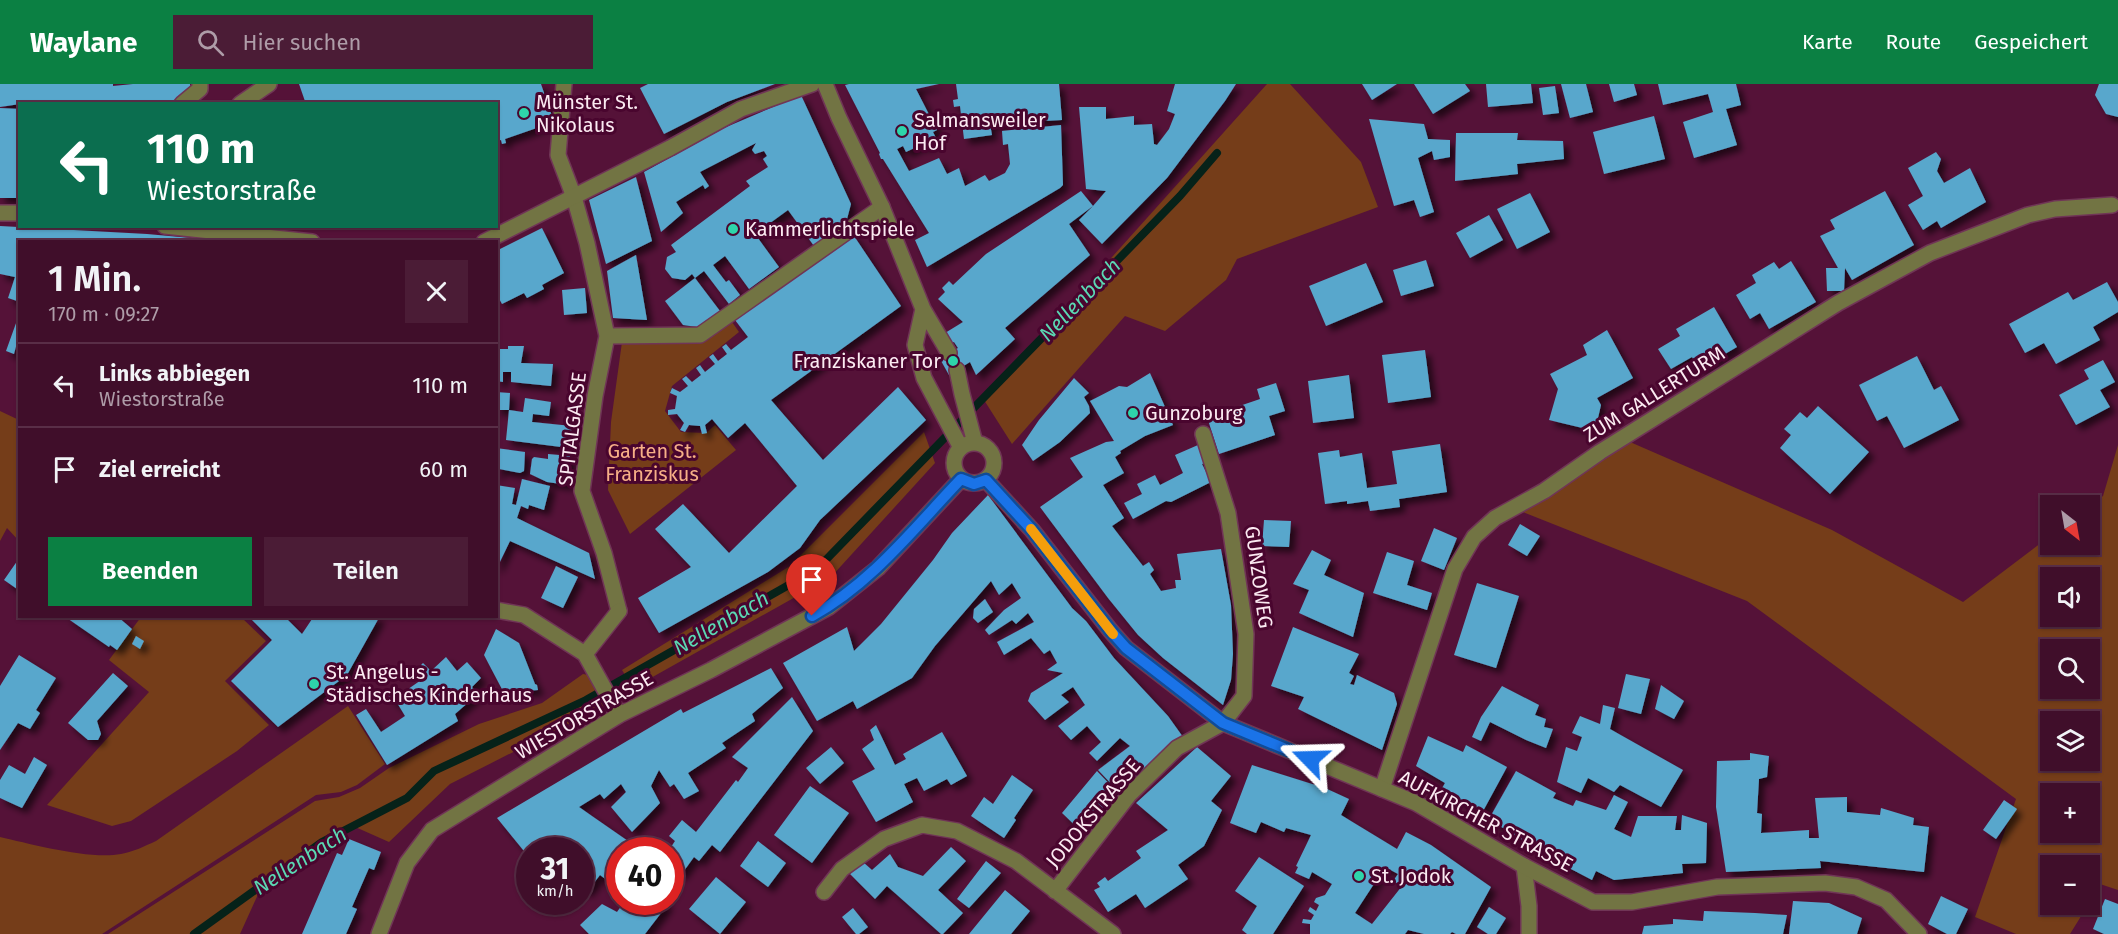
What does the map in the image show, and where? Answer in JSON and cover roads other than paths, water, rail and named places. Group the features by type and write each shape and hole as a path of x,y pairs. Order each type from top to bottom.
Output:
{"street":[{"path":"185,102 196,94 200,89 200,84"},
{"path":"243,102 269,84"},
{"name":"SPITALGASSE","path":"564,84 558,155 574,196 587,243 607,336 595,396 582,491 604,553 619,611 585,654"},
{"path":"488,240 670,148 741,109 812,84"},
{"path":"825,84 882,207 923,309 949,353"},
{"name":"ZUM GALLERTURM","path":"1382,789 1455,568 1474,537 1495,518 1544,492 1600,452 1838,303 1930,253 2028,215 2055,209 2112,205"},
{"path":"607,336 700,335 882,207"},
{"path":"0,213 18,213"},
{"path":"181,228 292,240"},
{"path":"923,309 915,345 924,378 939,409 968,446 987,448 994,458 994,470 986,480 974,484 961,479 954,467 954,460 968,446"},
{"path":"957,370 968,446"},
{"name":"GUNZOWEG","path":"1203,434 1228,513 1246,634 1244,696 1223,723"},
{"name":"WIESTORSTRASSE","path":"379,934 406,863 432,830 616,708 711,670 829,607 878,568 961,479"},
{"name":"AUFKIRCHER STRASSE","path":"986,480 1032,530 1126,648 1223,723 1416,803 1524,866 1593,902 1632,902 1718,887 1826,883 1856,887 1886,900 1919,934"},
{"path":"498,610 524,615 585,654 616,708"},
{"name":"JODOKSTRASSE","path":"1055,891 1129,795 1177,748 1223,723"},
{"name":"JODOKSTRASSE","path":"824,892 842,869 884,839 922,825 957,831 1016,861 1113,934"},
{"path":"1524,866 1529,906 1529,934"}],"waterway":[{"name":"Nellenbach","path":"194,934 322,842 407,798 434,771 586,700 817,569 1180,196 1217,153"}],"place":[{"name":"Münster St. Nikolaus","path":"524,113"},
{"name":"Salmansweiler Hof","path":"902,131"},
{"name":"Kammerlichtspiele","path":"733,229"},
{"name":"Franziskaner Tor","path":"953,361"},
{"name":"Gunzoburg","path":"1133,413"},
{"name":"St. Angelus - Städisches Kinderhaus","path":"314,684"},
{"name":"St. Jodok","path":"1359,876"}],"park label":[{"name":"Garten St. Franziskus","path":"652,462"}]}
